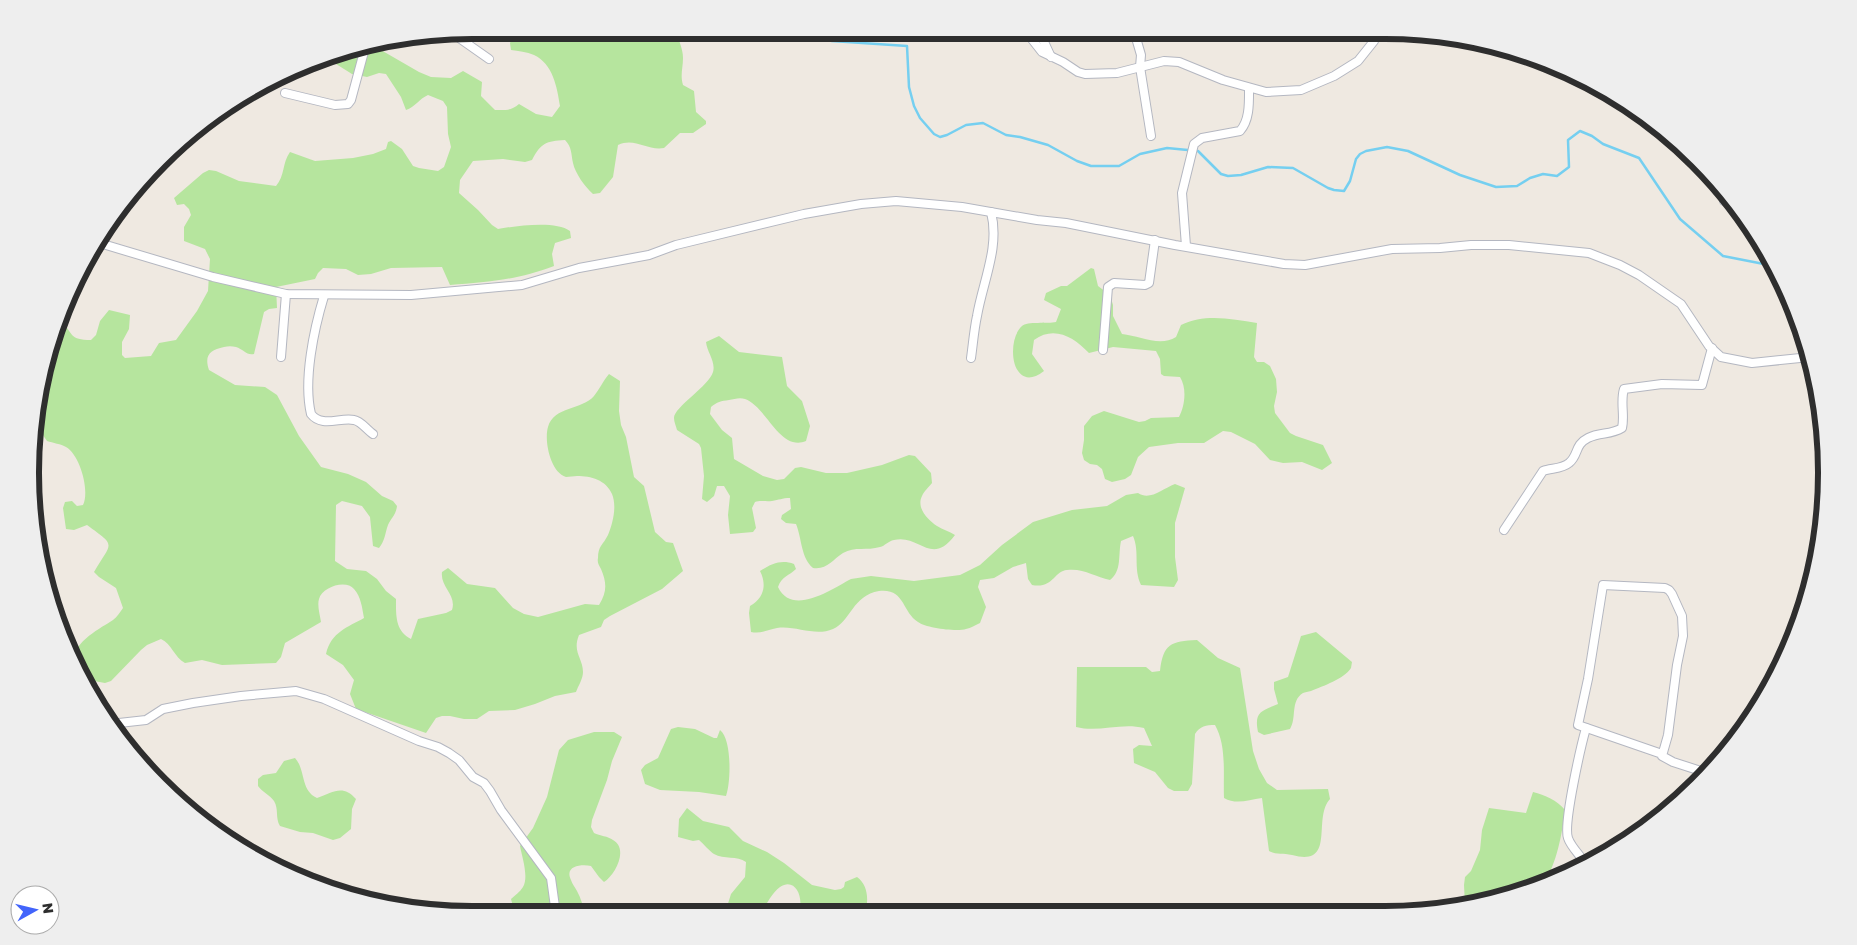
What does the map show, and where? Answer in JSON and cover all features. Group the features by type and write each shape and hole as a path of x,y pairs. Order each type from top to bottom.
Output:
{"street":[{"path":"461,39 489,59"},
{"path":"1032,39 1042,52 1085,74 1117,74 1164,61 1179,62 1202,72 1266,92 1301,90 1334,76 1358,61 1375,39"},
{"path":"1043,39 1051,56"},
{"path":"1136,39 1141,56 1140,67 1151,136"},
{"path":"285,93 335,104 348,104 352,100 364,53"},
{"path":"1186,246 1182,193 1194,144 1202,138 1240,131 1245,125 1247,118 1249,88"},
{"path":"104,244 213,277 286,294 324,296 411,295 514,286 579,268 649,255 676,245 754,225 804,214 896,201 962,207 1066,222 1284,264 1305,264 1392,249 1471,245 1509,245 1589,253 1639,274 1677,300 1712,348 1722,357 1752,363 1802,358"},
{"path":"970,358 977,315 991,257 993,230 991,212"},
{"path":"1103,350 1108,287 1114,283 1145,285 1149,283 1155,240"},
{"path":"281,358 286,294"},
{"path":"324,296 316,323 312,355 309,383 311,414 316,419 330,422 353,419 373,434"},
{"path":"1504,530 1543,471 1567,464 1573,459 1578,445 1587,439 1600,433 1614,433 1622,428 1624,418 1622,394 1624,389 1662,384 1702,385 1712,348"},
{"path":"1662,754 1668,735 1676,665 1683,636 1682,616 1669,590 1604,585 1578,725 1662,754 1665,759 1699,771"},
{"path":"119,723 146,720 163,710 193,703 241,696 296,691 324,698 419,741 449,752 459,760 473,777 484,783 550,878 555,906"},
{"path":"1582,859 1567,836 1568,815 1586,728"}],"green space":[{"path":"512,39 678,39 683,55 683,85 694,91 696,112 706,121 706,124 693,133 680,133 664,148 652,148 636,143 618,145 613,177 600,193 593,194 581,180 574,167 570,148 565,140 549,142 541,146 532,160 525,162 503,159 473,161 460,180 459,193 492,225 498,229 525,225 546,225 570,231 571,238 555,243 552,254 554,266 515,277 450,285 442,267 391,268 371,274 358,275 346,269 323,268 315,279 276,287 277,308 264,312 254,354 249,354 234,347 219,348 209,354 207,360 209,370 235,385 265,387 277,395 299,436 321,467 348,474 366,482 382,496 393,501 397,506 395,514 388,525 383,543 379,548 373,546 370,517 362,506 342,501 336,505 335,561 347,569 366,571 377,579 386,591 396,599 399,627 411,639 418,619 452,610 451,595 442,577 442,572 448,568 467,584 495,588 513,608 524,614 538,617 585,604 599,605 604,596 605,587 598,563 598,554 608,535 614,514 612,494 606,485 593,478 582,476 566,477 560,474 552,462 547,433 551,420 556,415 589,400 596,394 609,374 620,381 619,411 621,425 626,437 634,477 644,486 655,532 666,542 673,543 683,571 662,589 604,620 601,627 579,635 577,650 583,672 576,692 555,696 515,710 489,711 477,719 442,716 436,718 426,733 356,709 350,694 354,680 343,665 326,654 336,635 364,618 358,595 354,589 346,585 329,588 321,595 318,605 321,622 285,643 281,657 276,663 222,665 202,660 185,663 161,639 141,650 111,681 105,683 92,681 77,649 88,637 114,619 123,608 116,588 94,572 108,549 107,541 87,525 74,530 66,529 63,508 65,502 72,501 77,506 83,505 85,499 84,483 76,457 66,447 47,441 41,430 47,388 65,326 75,337 91,340 96,335 100,321 109,310 130,315 129,329 122,342 122,355 125,358 151,356 159,343 176,340 197,311 208,291 210,259 205,249 184,241 184,227 191,215 189,209 184,204 177,205 174,198 209,170 239,181 276,186 281,178 290,152 315,161 353,158 386,149 388,142 391,141 402,149 413,166 438,171 444,167 451,147 448,134 447,107 443,101 428,95 406,110 401,97 386,74 379,73 367,77 352,74 333,62 379,49 431,77 451,78 463,71 482,82 481,96 495,110 511,109 519,104 536,114 552,117 560,106 550,70 546,64 534,55 511,50 510,43"},
{"path":"1091,268 1094,269 1098,286 1110,295 1113,305 1113,316 1122,334 1163,341 1176,337 1181,325 1199,319 1219,318 1257,323 1254,357 1257,362 1264,362 1270,366 1276,379 1275,413 1290,433 1323,445 1332,463 1322,470 1302,462 1283,463 1270,460 1255,444 1231,432 1223,431 1204,443 1178,443 1149,447 1138,457 1131,475 1125,479 1112,482 1105,479 1102,469 1084,460 1082,453 1084,426 1092,416 1104,411 1139,422 1151,418 1179,417 1184,402 1184,386 1180,377 1164,376 1161,374 1160,359 1156,351 1113,347 1089,353 1077,342 1056,333 1049,333 1034,340 1032,354 1044,371 1033,377 1025,377 1018,372 1013,353 1017,333 1025,324 1056,322 1061,309 1044,300 1046,293 1061,286 1067,286"},
{"path":"719,336 739,352 782,357 787,386 802,401 810,426 806,441 797,443 788,440 753,403 745,399 737,398 717,403 711,407 710,414 722,430 732,438 734,459 763,476 777,480 784,479 795,468 801,467 826,473 847,473 882,465 909,455 915,456 931,473 932,483 922,496 922,509 927,517 939,527 955,535 947,544 939,548 932,549 903,539 894,540 880,547 848,551 826,566 813,568 804,554 796,524 786,523 781,519 782,515 791,509 790,498 755,502 752,508 756,528 753,532 730,534 728,515 730,496 724,486 717,486 714,496 707,502 702,499 704,476 701,448 699,444 677,430 674,418 680,408 710,378 714,368 706,342"},
{"path":"1175,484 1185,488 1175,523 1175,557 1178,580 1174,587 1141,585 1137,572 1136,548 1133,536 1121,541 1118,567 1110,580 1084,571 1067,570 1059,573 1049,582 1039,586 1032,585 1028,579 1026,563 1013,567 994,578 980,580 978,587 986,607 980,623 966,629 949,630 922,624 913,618 899,597 894,593 879,591 870,593 863,598 844,621 833,629 819,632 777,628 761,632 751,632 750,606 761,595 764,586 760,571 772,564 785,562 794,564 796,569 784,578 778,587 784,596 793,600 813,598 851,579 871,576 914,581 960,575 980,565 1002,545 1033,522 1072,510 1107,506 1126,495 1138,493 1147,496 1152,495"},
{"path":"1316,632 1352,662 1351,668 1338,679 1299,696 1296,700 1290,729 1264,735 1258,732 1257,720 1260,713 1278,704 1274,682 1288,677 1301,636"},
{"path":"1197,640 1218,658 1240,668 1253,751 1259,769 1267,783 1277,790 1328,789 1330,799 1325,808 1319,848 1314,854 1306,857 1269,851 1262,798 1238,802 1224,798 1223,751 1215,725 1204,726 1195,734 1192,784 1188,791 1174,791 1168,788 1155,772 1134,763 1133,749 1139,745 1152,746 1144,728 1127,726 1085,729 1076,727 1077,667 1146,667 1152,672 1160,671 1163,655 1170,646 1181,641"},
{"path":"678,727 695,729 714,738 717,738 720,730 724,735 727,742 729,762 729,781 726,796 699,792 660,790 645,784 641,770 645,765 658,758 671,729"},
{"path":"594,732 614,732 622,737 612,761 591,827 594,833 611,839 618,844 620,849 619,862 612,874 604,882 591,866 583,865 572,869 569,875 580,896 583,906 513,906 511,899 522,889 525,883 520,846 533,828 547,797 559,750 568,740"},
{"path":"295,758 301,768 305,785 317,798 342,791 351,794 356,799 352,809 351,829 340,838 333,840 313,833 300,832 280,826 275,804 258,786 258,779 263,775 276,773 284,761"},
{"path":"1533,792 1550,798 1565,810 1558,849 1549,873 1524,883 1465,899 1465,877 1471,871 1480,850 1482,830 1489,808 1526,813"},
{"path":"687,808 703,821 729,827 743,841 767,852 812,885 835,890 841,889 844,887 845,882 857,877 861,880 867,893 866,906 800,906 798,891 795,887 786,884 774,892 765,906 727,906 731,894 745,877 746,862 718,856 699,840 693,841 678,837 679,819"},
{"path":"277,860 281,860 289,865"}],"waterway":[{"path":"823,39 907,46 909,87 914,106 920,118 934,134 940,137 966,125 983,123 1006,135 1048,145 1077,161 1091,166 1119,166 1140,154 1167,148 1198,151 1221,174 1228,176 1241,175 1268,167 1293,168 1328,188 1344,191 1350,181 1356,159 1360,154 1387,147 1408,151 1460,175 1496,187 1517,186 1530,178 1543,174 1557,176 1569,167 1568,140 1580,131 1592,136 1603,144 1639,158 1680,219 1723,256 1765,264"}]}
